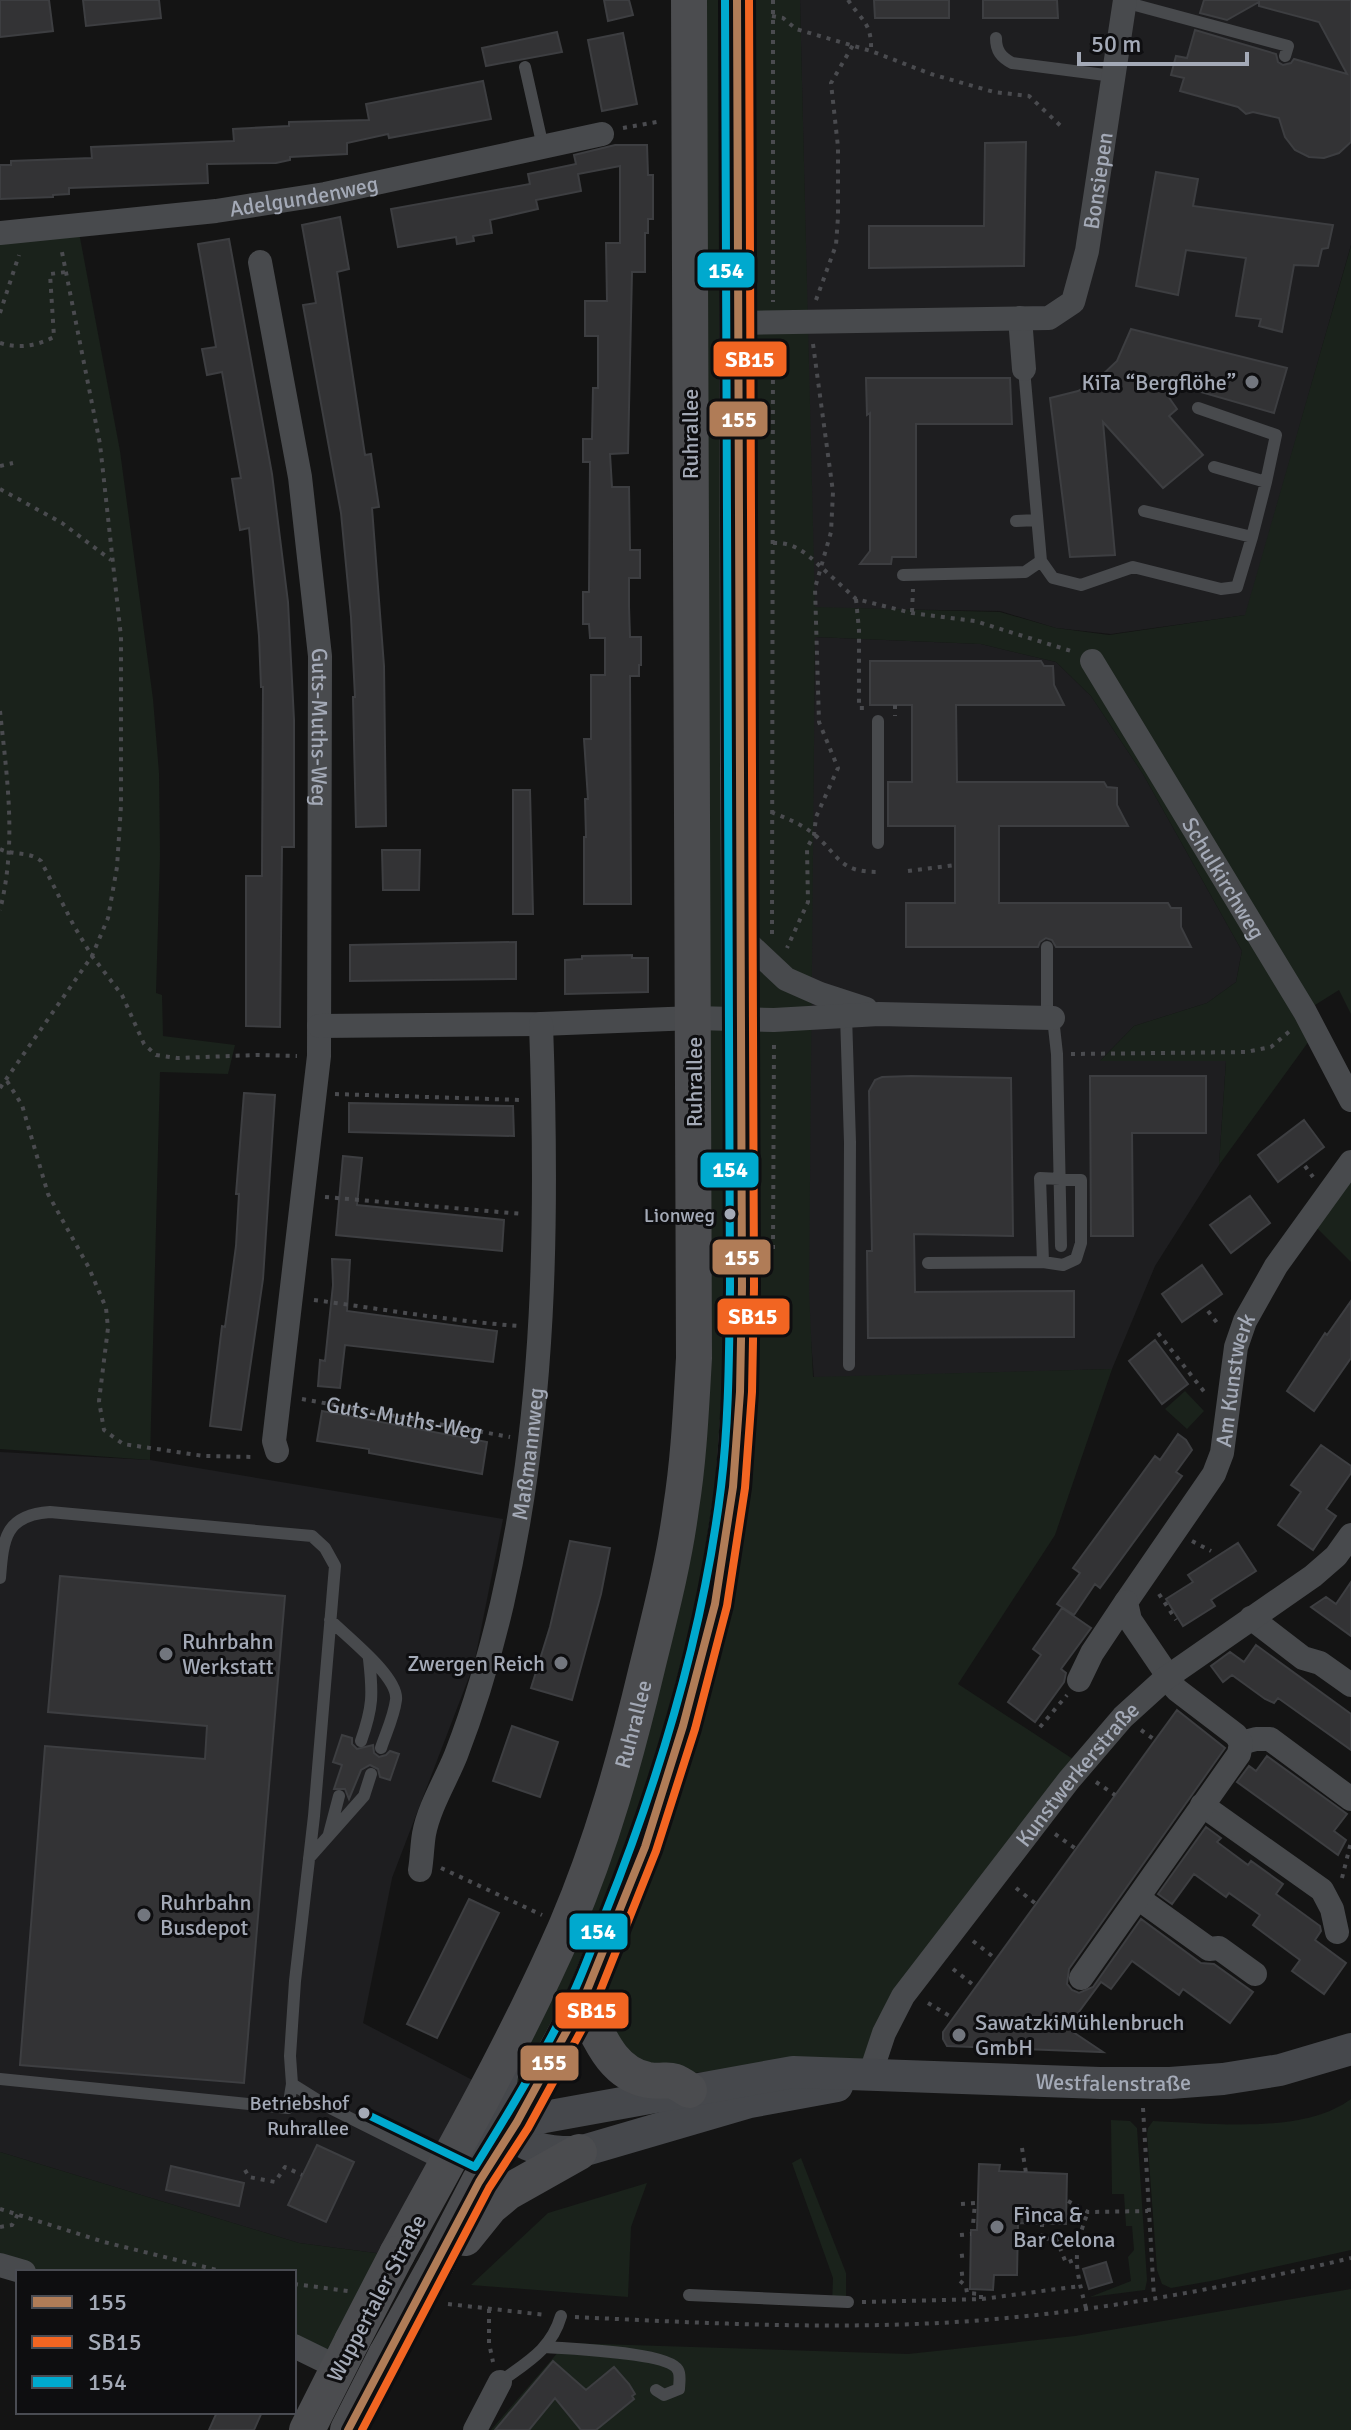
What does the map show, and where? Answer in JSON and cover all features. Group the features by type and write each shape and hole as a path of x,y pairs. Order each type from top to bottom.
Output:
{"main road":[{"name":"Ruhrallee","path":"449,2159 506,2054 566,1927 603,1829 665,1596 681,1508 694,1358 689,0"},
{"name":"Ruhrallee","path":"511,2127 582,2003 645,1847 683,1726 717,1589 733,1487 740,1392 737,0"},
{"path":"582,2003 605,2051 628,2073 649,2080 673,2079 689,2090"},
{"name":"Westfalenstraße","path":"449,2159 511,2127 793,2072 1142,2083 1223,2079 1266,2073 1351,2049"},
{"path":"506,2054 500,2082 500,2106 511,2127"},
{"name":"Westfalenstraße","path":"511,2127 531,2148 558,2153 579,2152 750,2102 828,2089 870,2075"},
{"name":"Wuppertaler Straße","path":"348,2430 511,2127"},
{"path":"437,2263 473,2231 490,2207 527,2180 579,2152"},
{"name":"Wuppertaler Straße","path":"307,2430 449,2159"}],"street":[{"name":"Bonsiepen","path":"738,323 1049,318 1073,302 1087,251 1124,1"},
{"name":"Adelgundenweg","path":"10,232 216,211 325,194 602,134"},
{"name":"Guts-Muths-Weg","path":"260,262 300,477 320,656 319,1056 274,1441 277,1451"},
{"path":"1020,318 1024,369"},
{"name":"Schulkirchweg","path":"1092,661 1305,1012 1351,1100"},
{"path":"739,935 786,979 879,1014"},
{"path":"319,1026 541,1024 694,1018 741,1020 879,1014 1050,1018"},
{"name":"Maßmannweg","path":"420,1870 425,1831 456,1753 491,1648 514,1545 530,1440 542,1328 544,1101 541,1024"},
{"name":"Am Kunstwerk","path":"1079,1680 1092,1653 1214,1474 1222,1453 1236,1347 1245,1321 1276,1266 1351,1162"},
{"name":"Kunstwerkerstraße","path":"870,2075 884,2033 903,1996 1094,1749 1137,1702 1167,1677 1313,1576 1344,1561 1351,1535"},
{"path":"1126,1602 1130,1620 1177,1690 1225,1724 1241,1743"},
{"path":"1251,1618 1303,1658 1320,1663 1351,1685"},
{"path":"1241,1743 1270,1739 1351,1799"},
{"path":"1074,1973 1138,1898 1239,1754 1241,1743"},
{"path":"1202,1805 1322,1890 1332,1909 1337,1932"},
{"path":"1138,1898 1209,1949 1219,1948 1255,1974"},
{"path":"296,2346 346,2354"},
{"path":"475,2430 500,2382"}],"lane":[{"path":"1124,1 1288,46 1285,56"},
{"path":"996,38 996,47 1002,57 1012,63 1113,76"},
{"path":"525,67 543,147"},
{"path":"1024,369 1041,561 1053,578 1081,585 1133,567 1221,589 1237,587 1276,435 1198,408"},
{"path":"1214,467 1266,482"},
{"path":"1144,511 1252,537"},
{"path":"1016,521 1037,520"},
{"path":"903,575 1025,572 1041,561"},
{"path":"878,721 878,843"},
{"path":"1047,947 1050,1018 1057,1054 1061,1246"},
{"path":"846,1015 850,1142 849,1365"},
{"path":"928,1263 1043,1262 1063,1265 1076,1259 1081,1243 1081,1180 1040,1178 1043,1262"},
{"path":"0,1578 3,1544 9,1531 31,1513 72,1512 312,1536 325,1548 335,1566 291,2030 292,2084 288,2108 0,2079"},
{"path":"330,1620 387,1674 395,1686 396,1700 381,1748"},
{"path":"361,1741 372,1704 369,1659"},
{"path":"309,1858 364,1796 371,1774"},
{"path":"329,1837 339,1796"},
{"path":"292,2084 345,2116 449,2159 479,2182 527,2180"},
{"path":"689,2295 848,2302"},
{"path":"500,2382 546,2347 561,2316"},
{"path":"546,2347 632,2354 676,2366 679,2389 664,2395 656,2390"}],"path":[{"path":"848,0 872,33 871,51"},
{"path":"772,16 783,18 796,29 871,51 931,74 994,92 1029,96 1064,129"},
{"path":"626,128 654,123"},
{"path":"0,1088 92,956 111,906 120,827 121,637 100,444 57,228"},
{"path":"0,313 22,246 10,232"},
{"path":"0,343 15,347 34,345 54,337 50,274 66,272"},
{"path":"0,466 13,463"},
{"path":"0,489 62,523 113,561"},
{"path":"773,543 786,542 803,551 821,567 815,588 819,722 838,768 816,817 814,835 807,848 808,902 788,948 780,947"},
{"path":"878,721 878,709 859,708 856,599 912,613 975,621 1063,647 1092,661"},
{"path":"0,711 10,806 11,854 0,910"},
{"path":"771,812 796,822 856,872 878,872"},
{"path":"0,849 11,854 32,854 41,861 74,926 122,995 144,1044 156,1055 177,1058 319,1056"},
{"path":"908,871 955,865"},
{"path":"1057,1054 1246,1052 1271,1047 1285,1037 1305,1012"},
{"path":"7,1081 22,1105 48,1194 89,1268 106,1308 108,1328 99,1401 104,1430 123,1444 204,1456 248,1457 277,1451"},
{"path":"316,1094 544,1101"},
{"path":"303,1194 544,1215"},
{"path":"292,1298 449,1317 475,1323 542,1328"},
{"path":"1158,1333 1226,1420"},
{"name":"Guts-Muths-Weg","path":"280,1394 530,1440"},
{"path":"1169,1607 1176,1620"},
{"path":"1040,1727 1079,1680"},
{"path":"1140,1730 1155,1740"},
{"path":"1101,1785 1115,1795"},
{"path":"1057,1836 1076,1849"},
{"path":"1345,1887 1341,1877 1351,1842"},
{"path":"466,1878 524,1905"},
{"path":"1019,1890 1036,1904"},
{"path":"978,1945 996,1959"},
{"path":"934,1955 976,1987"},
{"path":"903,1996 928,2003 953,2018"},
{"path":"1142,2083 1154,2297"},
{"path":"1022,2148 1026,2173"},
{"path":"245,2170 249,2177 275,2182 285,2167 302,2175"},
{"path":"1068,2201 1088,2212 1148,2211"},
{"path":"961,2204 975,2203 973,2225 977,2224"},
{"path":"0,2209 104,2242 217,2270"},
{"path":"1086,2308 1074,2260 1078,2251 1078,2236 1088,2212"},
{"path":"0,2227 12,2225 18,2214"},
{"path":"1042,2223 1042,2239 1056,2238 1066,2263 1074,2260"},
{"path":"960,2235 971,2234"},
{"path":"960,2256 969,2255"},
{"path":"500,2382 489,2343 489,2309 561,2316 738,2324 859,2324 1016,2317 1154,2297 1351,2258"},
{"path":"960,2274 970,2273"},
{"path":"960,2281 966,2286 967,2293 981,2294 982,2299"},
{"path":"848,2302 982,2299 1080,2286"}],"shaded area":[{"path":"690,0 800,0 815,607 1000,612 1056,628 1109,635 1245,615 1351,246 1351,1014 1339,990 1315,1005 1309,1041 1219,1165 1226,1061 1100,1061 1134,1026 1207,1003 1236,982 1242,951 1143,774 1091,696 1056,662 981,644 815,637 809,1292 813,1377 1112,1369 1055,1535 958,1684 1079,1763 949,1929 869,2073 726,2070 648,2077 585,2004 686,1727 739,1392 681,1726 522,2110 506,2079 567,1927 682,1510"},
{"path":"800,0 1351,0 1351,245 1246,615 1111,634 1056,628 1000,611 814,608"},
{"path":"78,227 120,451 153,699 159,773 160,856 156,993 162,995 163,1036 235,1045 228,1074 160,1072 150,1460 0,1449 0,235"},
{"path":"815,637 981,644 1056,662 1091,696 1143,774 1242,951 1236,982 1207,1003 1134,1026 1101,1060 1226,1061 1219,1165 1155,1266 1112,1369 814,1378 807,1291"},
{"path":"1351,1167 1351,1262 1309,1220"},
{"path":"1185,1391 1204,1411 1187,1429 1165,1409"},
{"path":"0,1452 150,1460 503,1519 474,1664 392,1878 363,2023 482,2085 383,2254 299,2243 0,2152"},
{"path":"1351,2099 1351,2250 1211,2281 1171,2288 1162,2284 1157,2270 1147,2134 1153,2121 1228,2124 1283,2122 1308,2118"},
{"path":"1111,2120 1130,2121 1137,2128 1147,2280 1145,2290 1090,2297 1131,2281 1128,2257 1134,2250 1132,2226 1126,2226 1124,2194 1112,2194"},
{"path":"0,2152 299,2243 383,2254 334,2363 296,2345 296,2270 26,2270 0,2264"},
{"path":"801,2158 846,2273 846,2303 832,2304 833,2278 792,2163"},
{"path":"647,2183 631,2227 628,2297 471,2285 548,2213"},
{"path":"1351,2289 1351,2430 491,2430 566,2343 908,2354 1075,2336"}],"building":[{"path":"0,0 49,0 53,31 0,37"},
{"path":"83,0 159,0 161,18 86,26"},
{"path":"604,0 629,0 633,15 608,21"},
{"path":"874,0 949,0 949,18 875,18"},
{"path":"983,0 1057,0 1058,18 983,18"},
{"path":"1204,0 1351,0 1351,142 1339,153 1324,158 1309,157 1295,150 1285,137 1279,118 1253,112 1246,114 1238,107 1180,91 1184,78 1171,75 1176,56 1187,58 1195,30 1276,54 1278,62 1283,65 1294,59 1347,74 1319,22 1259,6 1259,2 1227,20 1200,13"},
{"path":"557,32 562,52 486,66 482,48"},
{"path":"623,33 637,104 602,111 588,40"},
{"path":"483,81 491,119 347,143 347,154 290,157 290,160 276,163 207,164 208,183 69,188 69,194 53,197 0,199 0,165 11,165 11,161 92,158 91,147 234,141 233,129 289,126 289,122 369,120 366,104"},
{"path":"1026,142 1024,266 869,268 869,226 984,226 985,143"},
{"path":"615,145 647,145 648,175 653,175 653,219 648,219 648,233 645,233 645,272 632,272 628,453 610,454 612,487 629,487 630,550 640,550 640,578 629,578 629,607 630,637 641,637 641,665 639,676 630,676 631,904 584,904 585,799 588,799 584,739 591,739 591,675 605,675 605,638 590,638 589,624 583,624 583,592 589,592 590,462 583,462 583,439 592,439 593,388 598,388 598,336 585,336 585,301 607,301 606,243 620,243 620,166 578,174 581,191 536,200 538,209 490,220 492,233 473,236 474,241 457,244 456,237 398,247 391,209 530,184 528,174 576,164 574,155"},
{"path":"1156,172 1198,179 1193,206 1333,225 1328,248 1322,249 1318,266 1294,265 1282,332 1259,326 1261,319 1236,316 1246,258 1186,250 1178,295 1136,286"},
{"path":"340,217 349,269 337,272 365,455 371,454 379,507 372,508 384,666 386,826 356,827 355,697 341,513 303,305 316,303 302,225"},
{"path":"229,239 272,474 288,602 294,720 294,847 282,847 280,1027 246,1026 246,876 262,876 263,687 249,528 240,530 232,479 241,478 222,372 207,375 202,349 216,347 198,244"},
{"path":"1131,329 1287,368 1274,413 1156,379 1177,409 1169,416 1203,455 1163,488 1103,422 1115,555 1070,557 1050,398 1078,391 1098,379 1117,361"},
{"path":"866,378 1010,378 1012,424 916,424 916,557 892,557 891,564 860,564 870,551 870,413 867,415"},
{"path":"870,661 1041,661 1044,666 1053,666 1054,685 1064,705 956,705 957,782 1104,782 1107,787 1117,788 1117,805 1128,826 999,826 999,903 1168,903 1171,908 1181,908 1181,927 1191,947 1056,947 1052,940 1046,938 1038,947 906,947 906,903 955,903 955,826 888,826 888,782 912,782 912,705 870,705"},
{"path":"513,790 530,790 533,914 513,914"},
{"path":"382,850 420,850 419,890 383,890"},
{"path":"516,942 516,979 350,981 350,945"},
{"path":"632,955 632,958 648,958 648,992 565,994 565,960 582,959 582,956"},
{"path":"1090,1076 1206,1076 1206,1133 1132,1133 1133,1236 1091,1236"},
{"path":"882,1077 1011,1078 1013,1236 914,1234 915,1292 1074,1291 1074,1337 868,1338 867,1251 872,1251 869,1091 875,1080"},
{"path":"244,1093 275,1095 263,1279 241,1430 210,1426 222,1326 225,1327 236,1246 239,1194 236,1194"},
{"path":"349,1103 513,1106 514,1136 349,1132"},
{"path":"1304,1120 1324,1147 1278,1182 1258,1155"},
{"path":"343,1156 362,1158 357,1205 504,1220 502,1251 336,1235"},
{"path":"1250,1196 1270,1223 1231,1253 1210,1225"},
{"path":"332,1259 350,1260 347,1311 497,1331 493,1362 345,1345 340,1388 318,1386 320,1360 325,1361 333,1285"},
{"path":"1202,1265 1222,1294 1182,1322 1162,1294"},
{"path":"1351,1301 1351,1358 1314,1411 1287,1391 1325,1333 1327,1335"},
{"path":"1155,1340 1188,1384 1162,1404 1129,1361"},
{"path":"322,1411 487,1442 482,1474 317,1441"},
{"path":"1178,1434 1192,1450 1176,1472 1182,1476 1100,1588 1095,1584 1074,1615 1057,1604 1080,1573 1073,1568 1155,1456 1160,1460"},
{"path":"1321,1445 1351,1466 1351,1473 1326,1509 1336,1516 1313,1550 1278,1525 1301,1492 1291,1485"},
{"name":"Zwergen Reich","path":"570,1541 610,1548 601,1594 572,1700 531,1688 550,1627"},
{"path":"1238,1543 1256,1571 1211,1600 1215,1606 1183,1626 1166,1599 1193,1582 1188,1575"},
{"name":"Ruhrbahn Busdepot","path":"60,1576 285,1596 244,2083 20,2065 45,1746 205,1759 207,1726 48,1712"},
{"path":"1351,1582 1351,1636 1311,1607 1326,1597 1336,1604"},
{"path":"1062,1608 1091,1628 1061,1669 1066,1673 1064,1682 1035,1722 1008,1702 1041,1655 1033,1649"},
{"path":"1256,1645 1351,1714 1351,1750 1278,1698 1274,1703 1265,1699 1232,1675 1223,1682 1211,1666 1230,1652 1244,1662"},
{"path":"1177,1710 1225,1748 1069,1969 1067,1984 1079,1993 1093,1987 1141,1919 1201,1963 1214,1964 1253,1992 1230,2023 1183,1989 1179,1995 1132,1961 1111,1989 1101,1982 1067,2028 1103,2052 947,2046 943,2032"},
{"path":"512,1726 558,1742 540,1797 493,1781"},
{"path":"342,1735 352,1738 352,1744 357,1749 373,1745 374,1753 379,1757 390,1751 399,1754 390,1780 380,1777 378,1769 370,1765 361,1770 349,1799 345,1789 334,1789 342,1765 333,1762"},
{"path":"1267,1756 1347,1814 1334,1831 1346,1840 1338,1855 1237,1782 1249,1766 1256,1771"},
{"path":"1206,1827 1221,1838 1217,1842 1248,1865 1251,1861 1283,1884 1276,1894 1320,1926 1321,1931 1315,1940 1346,1963 1324,1994 1292,1971 1300,1960 1253,1925 1260,1915 1229,1893 1226,1897 1194,1874 1172,1904 1158,1894"},
{"path":"469,1899 499,1913 437,2038 407,2024"},
{"path":"317,2145 354,2162 326,2222 288,2205"},
{"name":"Finca & Bar Celona","path":"979,2164 1000,2165 999,2171 1067,2174 1066,2224 1018,2223 1017,2275 994,2275 993,2290 970,2289 971,2230 977,2230"},
{"path":"171,2166 244,2183 239,2206 166,2190"},
{"path":"1106,2262 1112,2282 1089,2289 1083,2269"},
{"path":"553,2361 586,2390 614,2367 629,2384 635,2394 632,2396 634,2399 596,2430 581,2430 555,2398 529,2430 495,2430"},
{"path":"216,2414 261,2414 254,2430 209,2430"}],"transit line":[{"name":"154","path":"364,2113 475,2167 488,2146 571,1998 625,1862 677,1704 713,1542 726,1437 730,1287 725,0"},
{"name":"155","path":"348,2430 479,2182 517,2122 582,2003 645,1847 683,1726 715,1604 733,1487 740,1392 742,1287 737,0"},
{"name":"SB15","path":"362,2430 489,2188 528,2128 593,2009 656,1851 695,1729 727,1606 745,1488 752,1392 754,1287 749,0"}],"place":[{"name":"KiTa “Bergflöhe”","path":"1252,382"},
{"name":"Lionweg","path":"730,1214"},
{"name":"Ruhrbahn Werkstatt","path":"166,1654"},
{"name":"Zwergen Reich","path":"561,1663"},
{"name":"Ruhrbahn Busdepot","path":"144,1915"},
{"name":"SawatzkiMühlenbruch GmbH","path":"959,2035"},
{"name":"Betriebshof Ruhrallee","path":"364,2113"},
{"name":"Finca & Bar Celona","path":"997,2227"}]}
